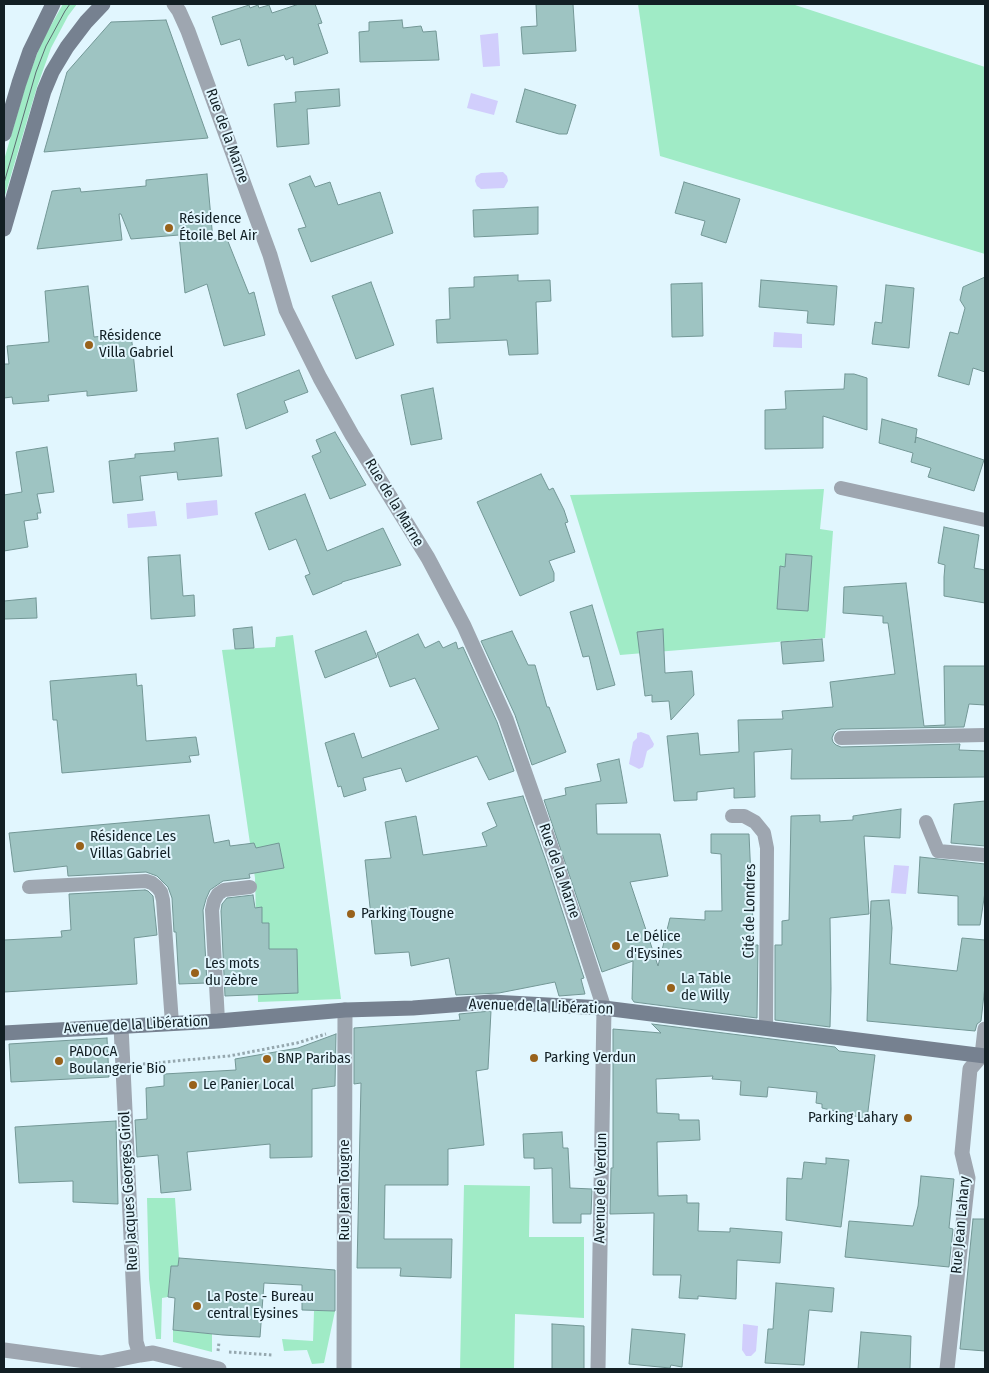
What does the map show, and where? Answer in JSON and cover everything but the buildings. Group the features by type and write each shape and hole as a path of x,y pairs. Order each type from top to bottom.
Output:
{"street":[{"path":"4,134 30,51 53,4"},
{"path":"4,229 44,90 67,47 103,4"},
{"name":"Rue de la Marne","path":"174,4 188,31 252,205 270,255 286,310 320,378 432,566 464,626 506,719 555,858 604,1008"},
{"name":"Avenue de la Libération","path":"4,1033 218,1021 345,1010 413,1008 491,1002 604,1008 983,1055"},
{"name":"Avenue de Verdun","path":"598,1369 604,1008"},
{"name":"Rue Jean Tougne","path":"344,1369 345,1010"},
{"name":"Rue Jacques Georges Girol","path":"121,1026 136,1342 140,1355"},
{"path":"983,1055 985,1029"},
{"name":"Rue Jean Lahary","path":"947,1369 968,1178 962,1153 970,1069 983,1055"},
{"path":"4,1350 101,1363 154,1354 219,1369"}],"lane":[{"path":"842,488 985,520"},
{"path":"841,738 985,735"},
{"name":"Cité de Londres","path":"732,816 744,816 755,822 764,834 767,848 766,1028"},
{"path":"926,822 938,850 985,855"},
{"path":"29,887 146,881 157,887 161,892 163,900 172,1023"},
{"path":"218,1021 212,910 214,901 218,894 224,890 250,887"}],"path":[{"path":"123,1065 229,1056 298,1044 334,1030 346,1029"},
{"path":"218,1351 272,1355"}],"green space":[{"path":"63,4 77,4 68,16 51,48 37,87 4,199 4,160 26,84 41,43"},
{"path":"638,4 792,4 985,67 985,254 660,156"},
{"path":"824,489 820,529 833,531 825,638 620,655 570,495"},
{"path":"293,635 341,999 258,1002 255,878 222,650 275,647 276,637"},
{"path":"464,1185 530,1186 529,1237 584,1237 584,1318 515,1314 514,1369 460,1369"},
{"path":"147,1198 175,1198 179,1258 178,1266 171,1266 168,1297 162,1298 161,1339 156,1339 149,1279"},
{"path":"314,1311 335,1311 324,1363 312,1364 307,1350 284,1351 282,1339 313,1341"},
{"path":"173,1330 212,1334 212,1352 173,1342"}],"water":[{"path":"498,33 500,66 483,67 480,35"},
{"path":"471,93 498,101 494,115 467,108"},
{"path":"503,172 507,176 508,181 504,188 481,189 477,186 476,176 481,173"},
{"path":"774,332 802,334 802,348 773,347"},
{"path":"217,500 218,515 187,519 186,503"},
{"path":"155,511 157,526 128,528 127,514"},
{"path":"641,732 649,735 654,744 647,751 643,767 639,769 629,764 633,742 637,738 637,733"},
{"path":"894,865 909,866 906,894 891,893"},
{"path":"743,1324 758,1326 756,1351 751,1356 746,1356 742,1350"}],"tram line":[{"path":"4,183 36,72 46,46 70,4"}],"place":[{"name":"Résidence Étoile Bel Air","path":"169,228"},
{"name":"Résidence Villa Gabriel","path":"89,345"},
{"name":"Résidence Les Villas Gabriel","path":"80,846"},
{"name":"Parking Tougne","path":"351,914"},
{"name":"Le Délice d'Eysines","path":"616,946"},
{"name":"Les mots du zèbre","path":"195,973"},
{"name":"La Table de Willy","path":"671,988"},
{"name":"Parking Verdun","path":"534,1058"},
{"name":"BNP Paribas","path":"267,1059"},
{"name":"PADOCA Boulangerie Bio","path":"59,1061"},
{"name":"Le Panier Local","path":"193,1085"},
{"name":"Parking Lahary","path":"908,1118"},
{"name":"La Poste - Bureau central Eysines","path":"197,1306"}]}
